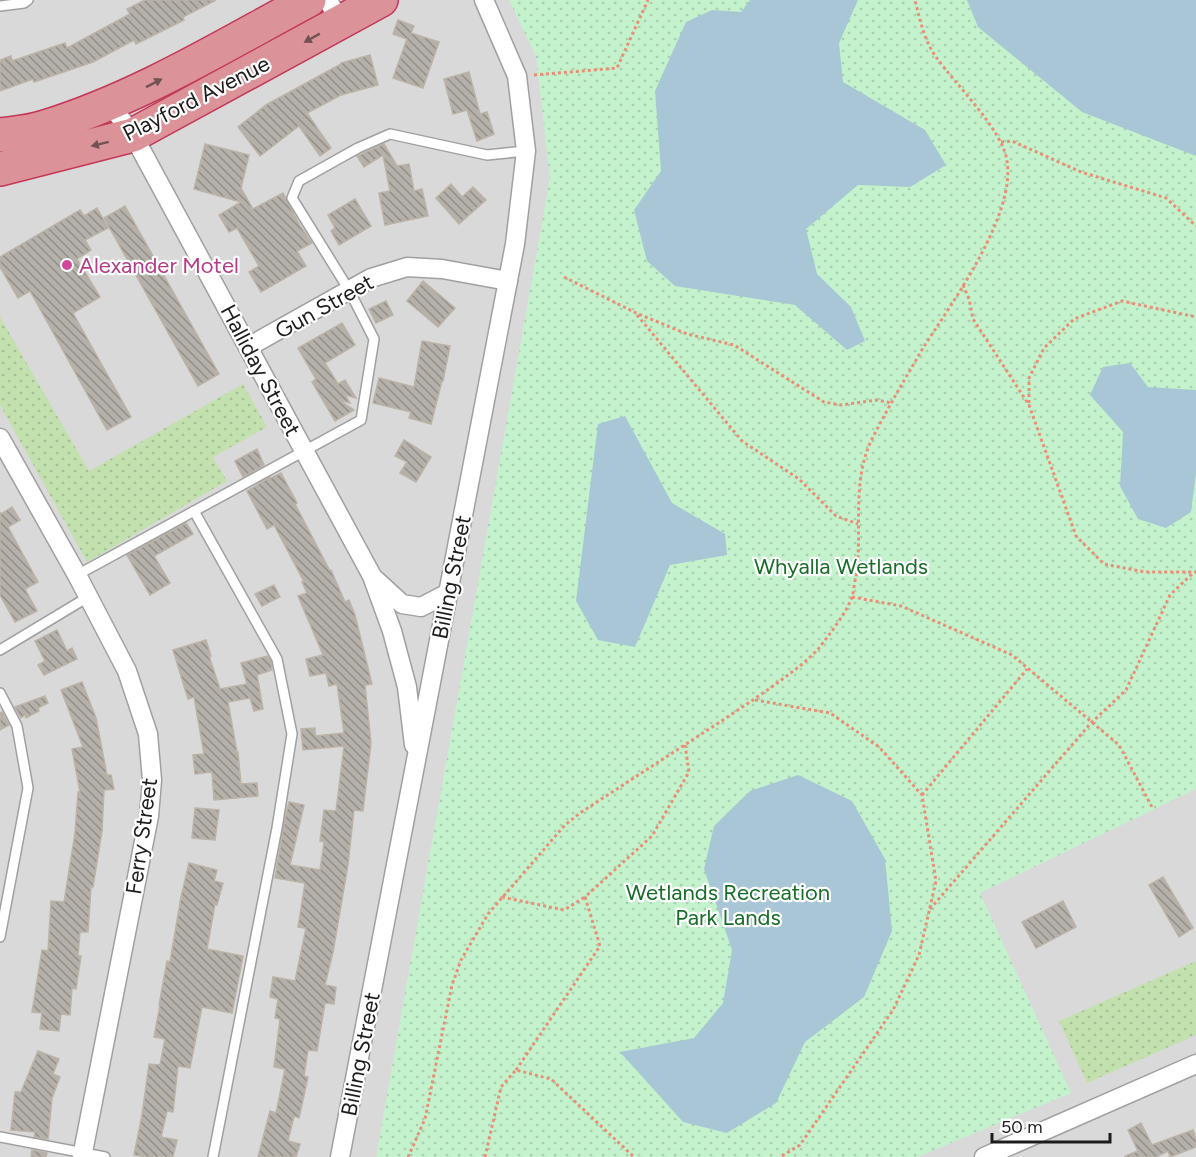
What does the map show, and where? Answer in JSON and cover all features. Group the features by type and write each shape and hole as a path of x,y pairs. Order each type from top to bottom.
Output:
{"highway":[{"name":"Playford Avenue","path":"0,135 43,128 110,104 151,85 309,0"},
{"name":"Playford Avenue","path":"0,169 133,135 334,11 381,0"}],"street":[{"name":"Billing Street","path":"340,1157 508,281 526,151 517,76 484,0"},
{"name":"Halliday Street","path":"110,104 133,135 372,576 392,631 407,687 416,763"},
{"name":"Gun Street","path":"248,347 371,278 407,267 442,268 508,281"},
{"name":"Ferry Street","path":"0,438 77,575 127,671 148,734 152,780 149,816 83,1155"},
{"name":"Halliday Street","path":"372,576 402,604 421,607 448,593"},
{"path":"984,1157 1003,1153 1196,1064"}],"lane":[{"path":"0,6 24,3 28,0"},
{"path":"77,575 361,420 374,339 349,290 292,198 299,181 358,148 390,134 487,155 526,151"},
{"path":"194,511 278,659 292,734 277,828 213,1157"},
{"path":"0,650 88,597"},
{"path":"0,693 17,726 28,788 0,937"},
{"path":"0,1137 83,1155 105,1157"}],"path":[{"path":"517,76 617,68 648,0"},
{"path":"408,1157 425,1119 452,985 461,960 488,914 565,825 580,813 754,700 804,663 818,649 844,613 852,597 857,568 858,497 862,468 868,449 891,403 972,271 1001,211 1009,176 1007,159 1001,142 926,41 915,0"},
{"path":"1001,142 1012,141 1081,172 1166,198 1196,226"},
{"path":"564,278 636,313 687,334 734,345 824,402 841,405 877,400 891,403"},
{"path":"963,285 973,319 1029,405 1077,536 1104,564 1145,572 1195,572"},
{"path":"1029,405 1029,378 1044,348 1074,319 1122,301 1196,317"},
{"path":"636,313 742,441 799,479 836,516 859,525"},
{"path":"929,910 1091,723 1126,690 1170,595 1195,572"},
{"path":"852,597 901,606 1012,656 1119,745 1153,809"},
{"path":"922,795 1027,669"},
{"path":"754,700 830,714 879,747 922,795 936,881 919,955 893,1010 800,1145 780,1157"},
{"path":"502,897 564,910 585,897 652,836 689,772 685,745"},
{"path":"485,1157 501,1088 516,1070 600,946 585,897"},
{"path":"516,1070 551,1078 634,1157"}],"shaded area":[{"path":"0,0 1196,0 1196,1157 0,1157"}],"green space":[{"name":"Whyalla Wetlands","path":"509,0 1196,0 1196,789 980,893 1071,1093 917,1157 376,1157 550,178 536,56"},
{"path":"0,317 89,471 243,384 267,427 213,457 227,481 87,562 0,405"},
{"path":"1196,961 1196,1035 1087,1083 1059,1021"}],"water":[{"path":"750,0 858,0 839,43 843,82 925,130 946,165 910,187 858,185 806,229 817,274 851,307 865,341 847,350 795,305 675,286 647,261 634,210 661,171 655,91 686,22 712,10 741,12"},
{"path":"967,0 1196,0 1196,156 1082,112 978,27"},
{"path":"1130,363 1148,387 1196,390 1196,473 1191,512 1166,528 1138,519 1120,486 1123,432 1090,395 1103,367"},
{"path":"625,416 672,503 725,534 727,555 670,565 635,647 598,640 576,601 598,424"},
{"path":"798,775 852,801 885,859 892,931 864,997 805,1042 776,1103 727,1133 683,1122 620,1052 694,1038 723,1003 732,950 704,869 714,826 750,791"}],"building":[{"path":"145,0 216,0 183,17 184,20 136,44 134,40 93,62 0,91 0,60 11,56 12,61 65,43 67,48 130,14 127,9"},
{"path":"398,20 414,26 411,33 439,42 423,88 393,78 407,39 393,34"},
{"path":"370,55 378,85 341,95 307,113 331,148 320,156 299,126 260,156 238,127 266,105 341,63"},
{"path":"469,72 480,114 487,112 494,134 477,141 467,110 453,114 444,79"},
{"path":"205,144 249,155 241,188 253,209 283,193 312,243 297,251 306,266 261,292 249,272 259,266 237,228 229,232 219,215 241,202 194,189"},
{"path":"384,144 397,166 409,164 414,191 422,189 428,216 385,225 379,193 390,191 383,155 364,167 357,156"},
{"path":"451,184 462,197 473,187 486,200 459,224 436,198"},
{"path":"355,199 371,226 339,245 331,231 335,228 328,215"},
{"path":"125,206 219,374 198,386 104,218"},
{"path":"97,208 108,228 85,240 91,250 77,259 100,297 73,313 131,417 107,430 30,291 18,298 0,267 0,257 80,210 84,216"},
{"path":"423,281 455,308 438,327 407,301"},
{"path":"386,301 393,315 376,323 369,309"},
{"path":"342,323 355,345 325,363 338,384 345,380 356,398 345,395 350,403 339,400 354,410 335,421 312,382 316,379 298,348"},
{"path":"422,341 450,346 431,424 409,418 411,412 373,403 379,378 414,387"},
{"path":"404,440 431,457 416,482 400,473 407,462 395,456"},
{"path":"257,449 264,465 243,477 235,461"},
{"path":"281,473 345,602 349,600 355,615 372,684 365,685 371,743 363,811 354,810 348,865 325,985 336,987 334,1004 325,1003 317,1051 308,1050 304,1076 308,1077 299,1118 294,1116 288,1141 300,1144 296,1157 258,1157 270,1111 276,1113 285,1069 274,1067 280,1019 275,1018 278,999 270,997 273,977 295,981 306,928 298,927 305,883 275,878 285,818 289,802 304,805 290,865 320,870 324,842 320,841 324,810 336,811 344,746 303,750 301,729 315,728 315,736 344,733 337,684 329,686 326,673 310,676 306,659 323,655 298,596 307,593 302,582 304,582 274,525 267,529 247,491"},
{"path":"12,507 20,520 8,527 38,582 25,589 37,611 15,622 0,595 0,512 1,514"},
{"path":"186,523 193,534 154,556 170,583 150,595 127,555"},
{"path":"274,585 280,597 262,606 255,594"},
{"path":"57,630 67,651 72,648 77,659 44,675 38,665 45,661 35,641"},
{"path":"206,640 220,689 247,684 241,663 267,656 271,661 272,670 257,675 263,709 254,711 250,698 228,702 238,752 241,784 257,783 258,796 214,800 212,772 195,774 193,755 204,754 194,697 188,699 173,650"},
{"path":"82,682 96,718 107,775 111,775 114,789 104,790 102,831 93,887 91,887 88,932 80,932 78,956 81,956 76,989 72,988 70,1015 61,1014 59,1031 40,1029 42,1013 32,1012 42,950 48,951 51,901 64,902 75,833 78,792 80,792 72,749 83,747 61,690"},
{"path":"45,696 48,703 38,708 39,711 26,718 25,715 21,718 15,707"},
{"path":"2,712 9,725 0,730 0,713"},
{"path":"195,808 219,810 215,840 192,838"},
{"path":"189,863 217,870 214,881 223,883 217,905 215,904 207,949 243,956 232,1013 202,1007 190,1068 178,1066 173,1112 167,1111 161,1137 177,1140 173,1157 134,1155 149,1064 160,1065 165,1039 154,1037 167,961 170,962"},
{"path":"1163,877 1193,928 1179,937 1149,885"},
{"path":"1063,901 1076,927 1036,948 1022,922"},
{"path":"38,1051 59,1059 53,1074 60,1077 52,1098 48,1139 34,1137 35,1132 11,1130 15,1092 21,1092"},
{"path":"1141,1123 1152,1145 1193,1130 1196,1147 1170,1157 1168,1151 1158,1157 1125,1157 1138,1151 1128,1130"},
{"path":"32,1150 47,1153 46,1157 31,1157"}],"place":[{"name":"Alexander Motel","path":"67,265"}],"park label":[{"name":"Wetlands Recreation Park Lands","path":"728,904"}]}
